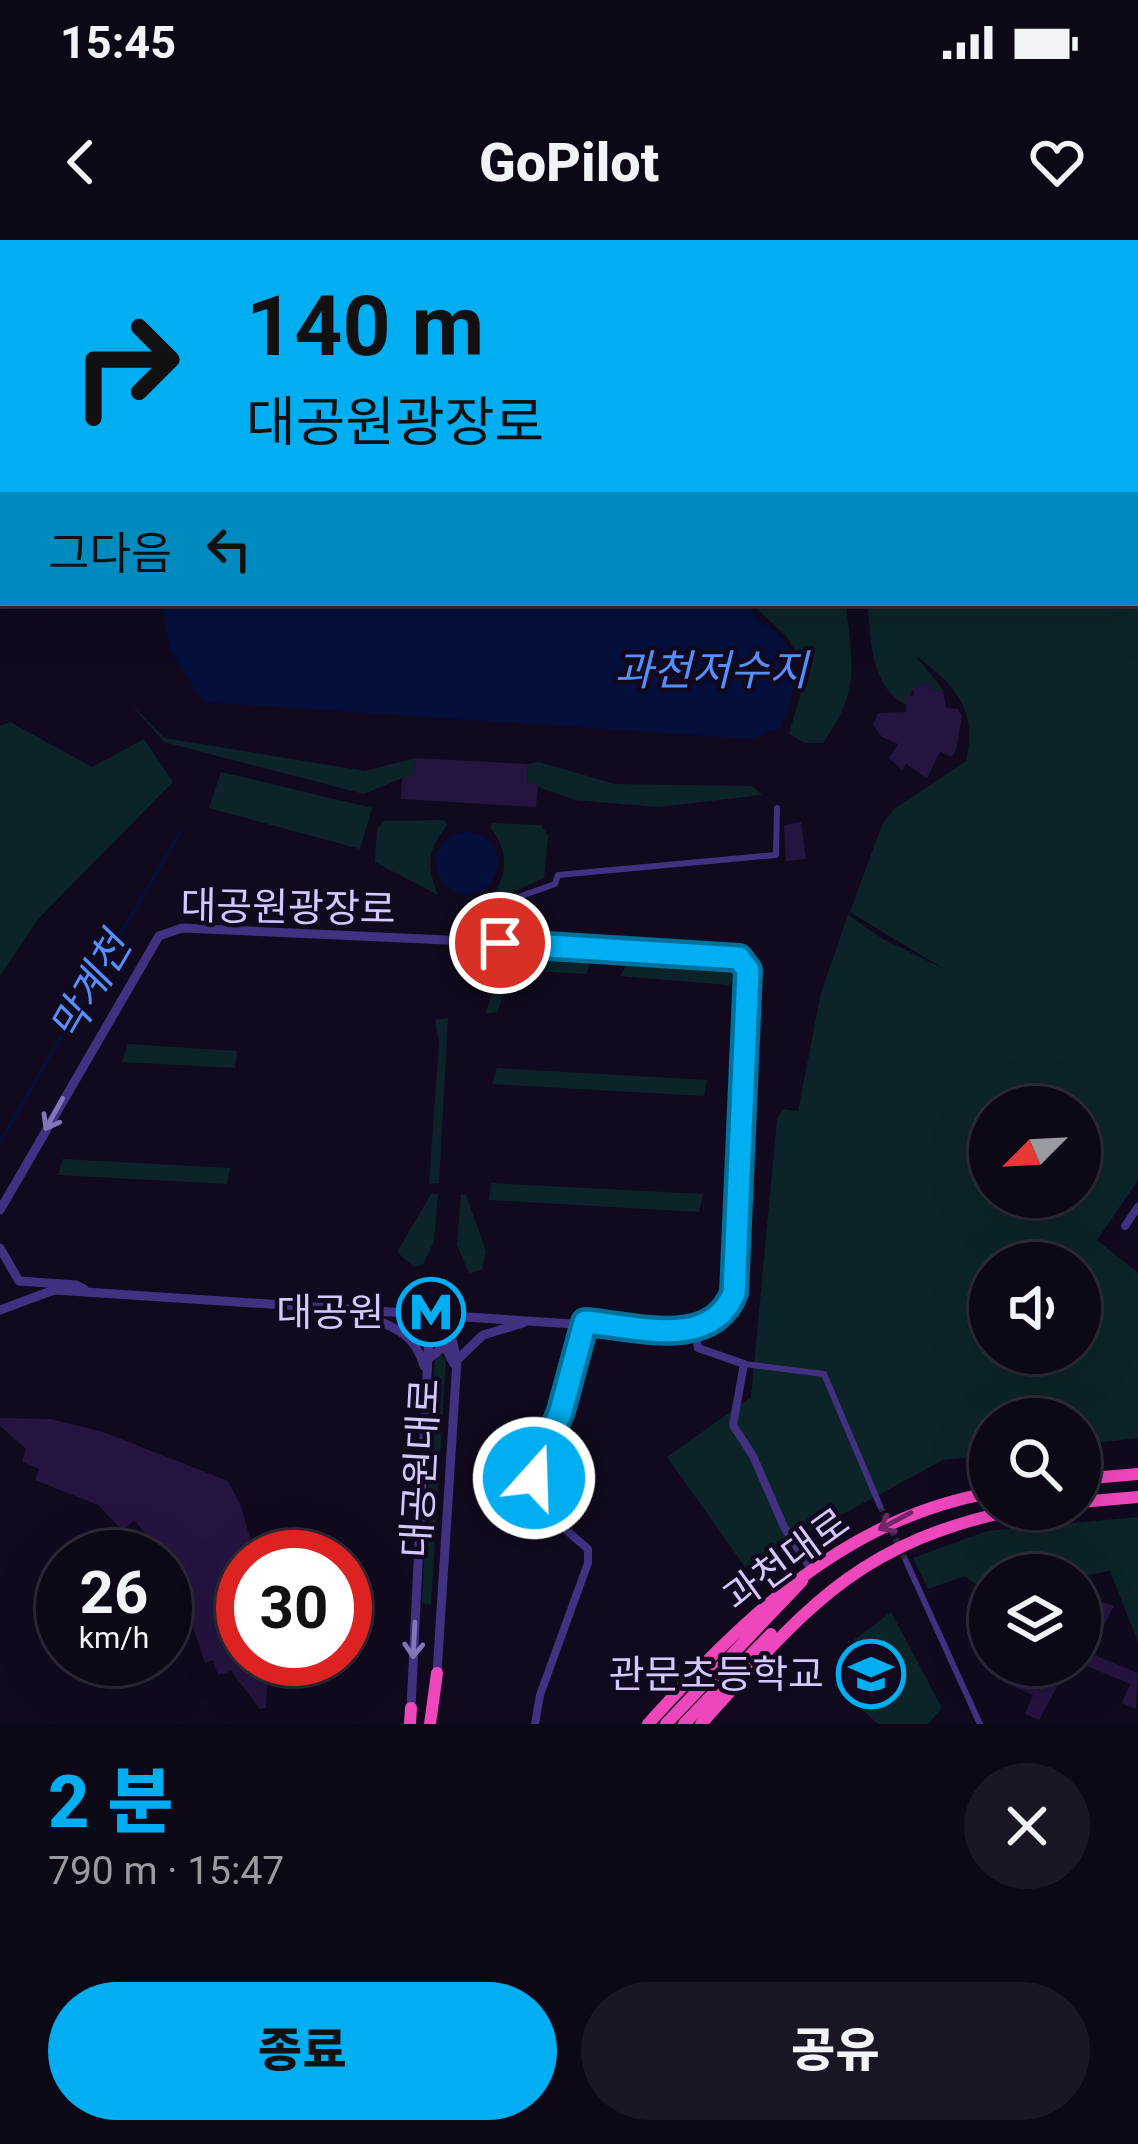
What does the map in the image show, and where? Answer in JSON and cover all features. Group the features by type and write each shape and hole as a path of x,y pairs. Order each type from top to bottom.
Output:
{"highway":[{"path":"1101,1477 1138,1474"},
{"path":"1101,1500 1138,1497"},
{"name":"과천대로","path":"648,1724 759,1609 810,1569 907,1514 969,1498"},
{"name":"과천대로","path":"701,1724 826,1591 855,1570 926,1536 969,1523"},
{"path":"665,1724 794,1592 810,1569"},
{"path":"685,1724 802,1603 826,1591"},
{"path":"435,1724 437,1673"},
{"path":"410,1724 411,1708"}],"street":[{"path":"521,896 545,891 556,884 558,875 776,855 777,808"},
{"name":"대공원광장로","path":"0,1210 159,936 182,928 446,940"},
{"path":"0,1293 3,1308 54,1290 695,1331 728,1309 734,1293 748,970 739,958 480,941"},
{"path":"1125,1226 1138,1207"},
{"path":"0,1248 20,1281 76,1285 88,1292"},
{"path":"353,1310 400,1329 414,1340 427,1387"},
{"name":"대공원대로","path":"411,1708 430,1314"},
{"name":"대공원대로","path":"430,1314 449,1327 457,1360 437,1673"},
{"path":"457,1360 483,1335 538,1320"},
{"path":"535,1724 540,1694 588,1563 588,1549 558,1523 534,1478 561,1411 585,1322"},
{"path":"695,1331 698,1348 744,1364 824,1374 880,1507"},
{"path":"427,1360 445,1346 457,1375"},
{"path":"744,1364 733,1424 810,1569"},
{"path":"906,1561 980,1724"}],"green space":[{"path":"754,606 846,606 849,692 823,743 805,743 789,734 807,672 787,637"},
{"path":"867,606 1138,606 1138,1180 1099,1242 969,1242 969,1374 1101,1374 1101,1243 1138,1273 1138,1438 1101,1442 1101,1398 969,1398 969,1457 943,1460 745,1567 667,1457 751,1397 777,1120 783,1109 798,1111 821,993 848,915 881,938 944,969 850,912 882,825 894,809 966,761 969,743 966,713 942,678 916,656 943,690 932,691 929,683 913,688 906,705 885,686 874,661"},
{"path":"130,703 164,738 365,771 415,758 414,778 402,778 364,794 164,742"},
{"path":"10,722 92,767 144,739 173,782 38,919 0,976 0,726"},
{"path":"539,762 615,784 752,786 762,795 659,807 575,800 527,783 528,764"},
{"path":"221,772 372,808 360,849 209,808"},
{"path":"444,820 447,825 430,860 438,895 375,862 377,829 385,821"},
{"path":"493,823 541,825 548,836 544,878 494,901 490,899 501,881 504,863 501,845 490,827"},
{"path":"471,923 481,923 481,950 590,960 587,974 514,970 497,1012 486,1013 493,987 473,981"},
{"path":"629,961 716,965 732,972 733,981 729,985 620,976"},
{"path":"448,1018 439,1183 429,1184 439,1043 435,1020"},
{"path":"128,1044 237,1051 235,1068 122,1062"},
{"path":"497,1068 707,1080 704,1096 492,1084"},
{"path":"63,1159 230,1168 227,1184 58,1175"},
{"path":"491,1183 703,1194 699,1212 489,1200"},
{"path":"431,1194 438,1194 434,1241 423,1265 414,1267 397,1252"},
{"path":"461,1195 466,1195 486,1251 482,1270 469,1273 457,1245"},
{"path":"439,1353 446,1359 431,1605 422,1603 435,1357"},
{"path":"1138,1517 1138,1642 1110,1571 1101,1572 1101,1554 969,1554 969,1579 965,1576 928,1589 913,1558 987,1531 1101,1530 1101,1520"},
{"path":"891,1612 942,1708 928,1724 878,1724 834,1685 857,1656 854,1640"}],"water":[{"name":"과천저수지","path":"162,606 749,606 784,641 795,676 781,727 752,739 203,702 170,651"},
{"path":"467,832 489,841 498,863 489,885 467,894 445,885 436,863 445,841"}],"building":[{"path":"930,683 932,691 943,690 946,708 958,709 962,716 956,750 952,757 940,752 927,778 906,764 902,770 889,758 898,744 882,737 873,725 878,713 906,712 906,696 914,695 912,688"},
{"path":"415,758 528,764 527,783 538,784 536,807 401,799 402,778 414,778"},
{"path":"801,822 806,859 786,861 784,825"},
{"path":"0,1418 50,1419 103,1432 228,1481 248,1530 216,1530 216,1669 213,1660 205,1663 192,1624 192,1530 143,1530 134,1520 122,1530 98,1505 35,1480 39,1469 22,1462 26,1449 0,1426"},
{"path":"1101,1602 1114,1606 1101,1630"},
{"path":"1101,1658 1138,1673 1136,1709 1122,1703 1130,1684 1101,1672"},
{"path":"242,1686 267,1686 266,1708 260,1709"},
{"path":"1012,1686 1057,1687 1039,1720 1025,1714 1033,1695"}],"waterway":[{"name":"막계천","path":"0,1142 180,832"}],"tunnel":[{"path":"446,940 480,941"},
{"path":"880,1506 906,1561"}],"place":[{"name":"대공원","path":"431,1312"},
{"name":"관문초등학교","path":"871,1674"}],"route":[{"path":"500,943 739,958 748,970 734,1293 728,1309 695,1331 585,1322 561,1411 550,1428 534,1478"}]}
